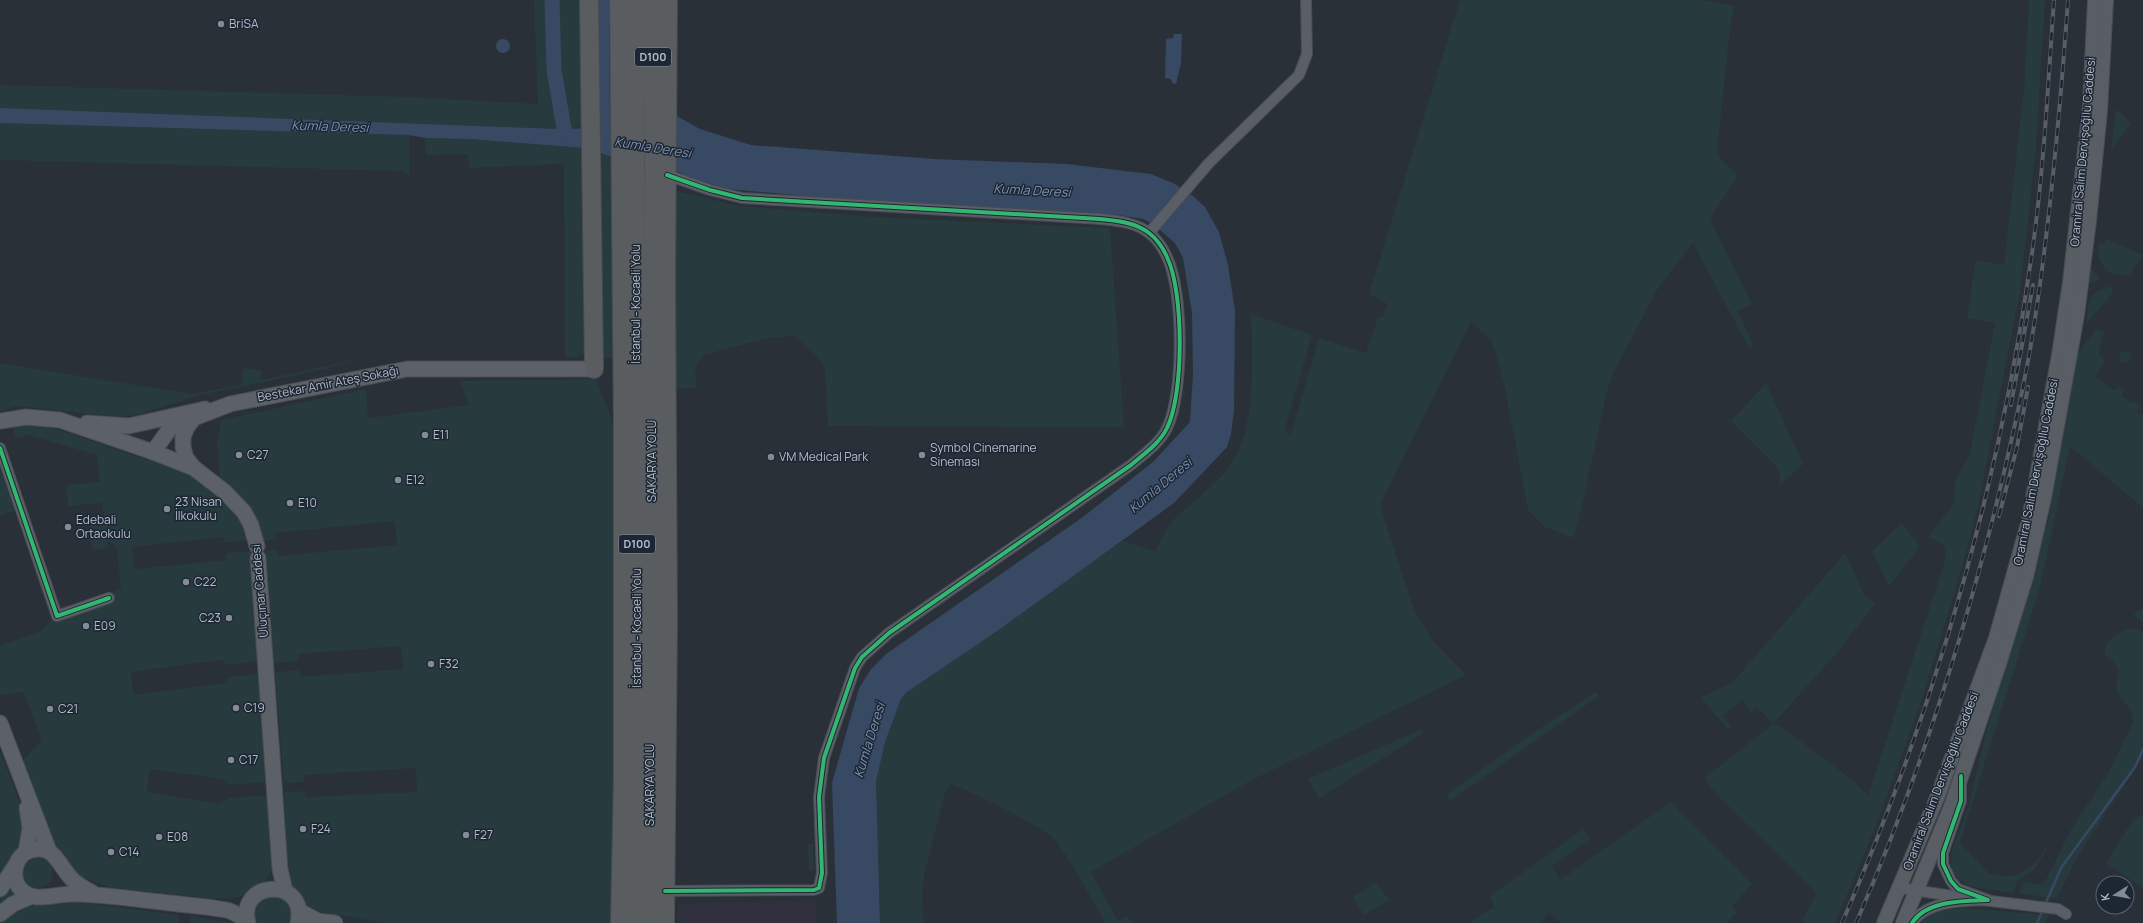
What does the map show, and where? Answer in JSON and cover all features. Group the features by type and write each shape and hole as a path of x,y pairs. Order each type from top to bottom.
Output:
{"highway":[{"path":"589,0 589,111 594,369"},
{"path":"619,0 627,111"},
{"path":"623,0 635,84"},
{"name":"D100","path":"628,164 627,111 635,84 635,0"},
{"name":"SAKARYA YOLU","path":"649,923 663,168 652,0"},
{"path":"659,108 664,0"},
{"path":"659,108 668,0"},
{"path":"620,923 623,775 621,306 628,164"},
{"name":"İstanbul - Kocaeli Yolu","path":"628,164 637,612 634,923"},
{"path":"663,168 668,622 665,923"},
{"path":"594,369 614,365 616,361 617,326 621,306"},
{"path":"594,369 610,374 620,386 622,396"}],"main road":[{"name":"Oramiral Salim Dervişoğllu Caddesi","path":"1884,923 1937,798 1996,638 2029,520 2059,355 2070,282 2090,106 2095,0"},
{"name":"Oramiral Salim Dervişoğllu Caddesi","path":"1903,923 1962,776 2026,577 2044,498 2078,315 2090,221 2100,111 2106,0"},
{"name":"Bestekar Amir Ateş Sokağı","path":"158,454 181,428 194,418 230,404 375,374 407,369 594,369"},
{"path":"60,420 129,426 230,404"},
{"path":"158,454 176,423 190,415 210,408"},
{"name":"Uluçınar Caddesi","path":"0,421 26,417 60,420 158,454 194,468 225,492 244,512 251,525 258,552 280,869 278,889"},
{"path":"194,418 187,427 183,437 186,458 194,468"},
{"path":"1,727 49,851"},
{"path":"26,793 30,828 26,852"},
{"path":"0,889 19,858 26,852 34,849 49,851 56,856 72,880 96,894"},
{"path":"0,914 13,904 40,896 59,885 62,877 61,865"},
{"path":"15,866 14,877 21,890 40,896 96,894 228,910 248,922"},
{"path":"248,922 247,911 249,903 258,893 278,889 296,902 298,917 314,922 335,923"},
{"path":"228,910 249,903"}],"street":[{"path":"1151,231 1209,163 1299,75 1307,54 1306,0"},
{"path":"663,168 710,190 742,198 1100,219 1126,222 1137,225 1151,231 1168,258 1175,285 1179,314 1177,391 1173,413 1167,429 1157,442 1131,464 889,633 862,657 855,668 836,719 820,778 822,873 819,888 814,890 665,891"},
{"path":"0,448 57,616 109,598"},
{"path":"1962,776 1961,802 1943,853 1943,864 1951,881 1958,889 1988,900"},
{"path":"1900,888 2062,911"},
{"path":"1912,923 1921,914 1939,906 1988,900"}],"shaded area":[{"path":"816,900 816,923 678,923 678,904"}],"green space":[{"path":"534,0 582,0 582,127 560,129 0,108 0,85 411,97 538,104"},
{"path":"1460,0 1702,0 1734,6 1730,29 1717,150 1719,158 1738,175 1710,219 1752,304 1738,311 1753,345 1749,348 1693,243 1658,288 1615,370 1607,391 1582,506 1573,538 1545,527 1528,510 1505,387 1492,341 1471,322 1380,505 1414,610 1434,642 1466,675 1250,781 1091,872 1118,921 1127,916 1132,923 1105,923 1068,859 1054,839 1047,833 1005,809 951,784 946,790 924,875 922,893 923,923 880,923 876,782 885,742 901,699 907,692 1123,541 1155,551 1167,528 1174,519 1216,482 1228,468 1237,453 1244,435 1251,394 1251,314 1312,335 1284,431 1291,435 1319,338 1366,353 1378,317 1383,317 1387,304 1370,294 1371,288"},
{"path":"2029,0 2045,0 2036,146 2020,291 1978,507 1960,574 1921,702 1875,828 1835,923 1807,923 1803,919 1817,893 1715,793 1705,778 1773,724 1783,728 1854,781 1868,796 1945,561 1946,551 1943,545 1928,537 1954,503 1955,482 1970,453 1995,323 1967,318 1976,260 2004,265 2024,90"},
{"path":"2116,109 2131,123 2111,151"},
{"path":"0,123 409,135 409,175 402,171 0,160"},
{"path":"425,138 470,139 584,148 586,353 577,357 565,357 564,164 469,168 468,154 426,155"},
{"path":"594,151 613,157 616,304 612,314 613,357 608,359 602,358"},
{"path":"672,190 740,206 873,217 1110,228 1124,427 828,426 825,367 812,351 795,336 767,338 704,355 695,367 697,388 672,389"},
{"path":"2106,239 2143,255 2130,274 2123,275 2110,272 2101,263 2098,250 2099,243 2105,243"},
{"path":"2089,267 2101,278 2087,285"},
{"path":"2107,286 2113,288 2112,294 2086,324 2090,301 2096,292 2107,288"},
{"path":"2097,328 2104,333 2099,353 2105,361 2095,377 2115,391 2119,387 2124,391 2121,395 2132,403 2134,400 2141,406 2137,412 2143,416 2143,508 2070,446 2040,587 1960,842 1988,873 2002,876 2013,875 2022,873 2030,868 2056,833 2034,870 2017,881 2013,893 1979,888 1959,880 1952,869 1951,852 1969,805 1986,733 2048,520 2078,353"},
{"path":"2123,351 2127,351 2131,357 2127,363 2123,363 2119,359 2119,355"},
{"path":"359,359 325,369 197,396 136,415 119,417 17,406 0,411 0,363 191,394 241,385 244,368 262,371 261,380"},
{"path":"596,379 616,430 616,774 612,839 611,923 385,923 315,911 305,907 295,894 291,883 287,848 284,792 305,791 305,797 417,792 416,768 304,775 305,782 284,783 275,672 299,670 300,677 403,669 401,646 298,654 298,661 274,663 265,551 277,549 278,556 397,545 395,521 275,533 276,539 263,541 257,520 249,506 220,476 217,444 221,420 366,389 368,418 469,405 460,381"},
{"path":"1766,383 1803,464 1779,486 1780,479 1778,468 1731,421"},
{"path":"42,425 69,433 194,476 231,505 244,521 250,540 225,543 224,537 132,547 135,569 226,560 226,553 251,551 258,661 228,665 221,660 131,672 133,695 224,683 229,677 259,674 266,782 231,785 222,779 150,769 147,792 219,804 229,798 267,795 273,868 265,882 249,894 233,898 211,898 111,888 83,877 61,859 23,760 42,740 24,692 0,695 0,646 41,631 52,619 57,616 58,612 121,589 117,548 107,540 108,548 92,550 88,517 104,515 102,503 68,506 66,485 100,482 97,455 29,435 16,438 12,426"},
{"path":"0,458 18,509 0,516"},
{"path":"1902,523 1920,547 1889,586 1872,551"},
{"path":"1845,553 1864,594 1875,604 1835,655 1773,724 1757,707 1751,712 1743,700 1723,715 1731,727 1727,728 1701,698 1733,682"},
{"path":"2143,609 2143,622 2133,614"},
{"path":"2134,628 2143,632 2143,757 2076,859 2057,899 2019,893 2024,882 2040,885 2046,880 2070,831 2109,772 2133,722 2131,714 2117,689 2119,671 2113,661 2105,655 2105,649 2107,644 2114,636"},
{"path":"1596,692 1599,696 1450,801 1447,794 1531,734"},
{"path":"1422,729 1424,733 1319,798 1308,779"},
{"path":"0,751 18,798 25,834 24,845 17,860 0,885"},
{"path":"1671,802 1752,884 1732,907 1737,912 1727,923 1561,923 1549,912 1540,923 1469,923 1494,907 1490,896 1583,829 1590,839 1551,866 1560,880"},
{"path":"2143,814 2143,888 2135,883 2135,875 2124,875 2106,863 2133,820"},
{"path":"808,844 813,844 814,870 809,870"},
{"path":"38,858 49,862 53,873 49,884 38,888 27,884 23,873 27,862"},
{"path":"13,880 19,892 0,908 0,895"},
{"path":"1375,883 1390,900 1364,915 1353,897"},
{"path":"274,894 292,905 293,923 254,923 256,903 263,898"},
{"path":"40,901 77,902 180,915 178,923 0,923 0,921 17,907"},
{"path":"1963,908 2049,915 2045,923 1921,923 1929,915 1940,911"},
{"path":"191,916 233,923 190,923"}],"water":[{"name":"Kumla Deresi","path":"596,0 609,0 610,111 668,111 700,129 751,145 934,159 1067,164 1151,174 1175,184 1193,196 1205,207 1219,232 1228,265 1235,311 1234,410 1231,434 1227,447 1174,503 1000,629 907,692 901,699 885,742 876,782 880,923 837,923 832,783 859,688 871,669 886,654 1083,517 1153,462 1190,422 1193,374 1192,313 1183,258 1175,243 1153,224 1143,219 1120,215 914,206 728,189 688,177 667,166 613,157 584,148 470,139 425,138 409,135 0,123 0,108 560,129 598,128"},
{"path":"1174,34 1182,34 1181,63 1176,84 1172,83 1171,79 1165,78 1166,39 1173,38"},
{"path":"503,39 508,41 510,46 508,51 503,53 498,51 496,46 498,41"}],"waterway":[{"path":"552,0 554,70 565,134"},
{"path":"2045,905 2061,868 2135,767 2143,749"},
{"path":"2037,923 2043,910"}],"railway":[{"path":"1842,923 1876,842 1935,678 1960,594 2002,425 2032,253 2040,190 2054,0"},
{"path":"1856,923 1898,821 1935,718 1982,559 2011,443 2028,359 2044,254 2062,85 2068,0"},
{"path":"2011,405 2033,285"},
{"path":"1999,516 2017,447 2028,387"}],"cycle path":[{"path":"665,891 814,890 819,888 822,873 819,797 824,758 855,668 862,657 889,633 1131,465 1156,443 1167,428 1173,412 1177,392 1180,343 1177,294 1173,273 1167,257 1160,244 1152,235 1144,229 1132,224 1100,219 742,198 710,190 667,175"},
{"path":"0,448 57,616 109,598"},
{"path":"1912,923 1919,915 1936,906 1947,903 1988,900 1958,889 1951,881 1943,864 1943,853 1961,801 1961,776"}],"place":[{"name":"BriSA","path":"221,24"},
{"name":"E11","path":"425,435"},
{"name":"C27","path":"239,455"},
{"name":"Symbol Cinemarine Sineması","path":"922,455"},
{"name":"VM Medical Park","path":"771,457"},
{"name":"E12","path":"398,480"},
{"name":"E10","path":"290,503"},
{"name":"23 Nisan İlkokulu","path":"167,509"},
{"name":"Edebali Ortaokulu","path":"68,527"},
{"name":"C22","path":"186,582"},
{"name":"C23","path":"229,618"},
{"name":"E09","path":"86,626"},
{"name":"F32","path":"431,664"},
{"name":"C19","path":"236,708"},
{"name":"C21","path":"50,709"},
{"name":"C17","path":"231,760"},
{"name":"F24","path":"303,829"},
{"name":"F27","path":"466,835"},
{"name":"E08","path":"159,837"},
{"name":"C14","path":"111,852"}]}
